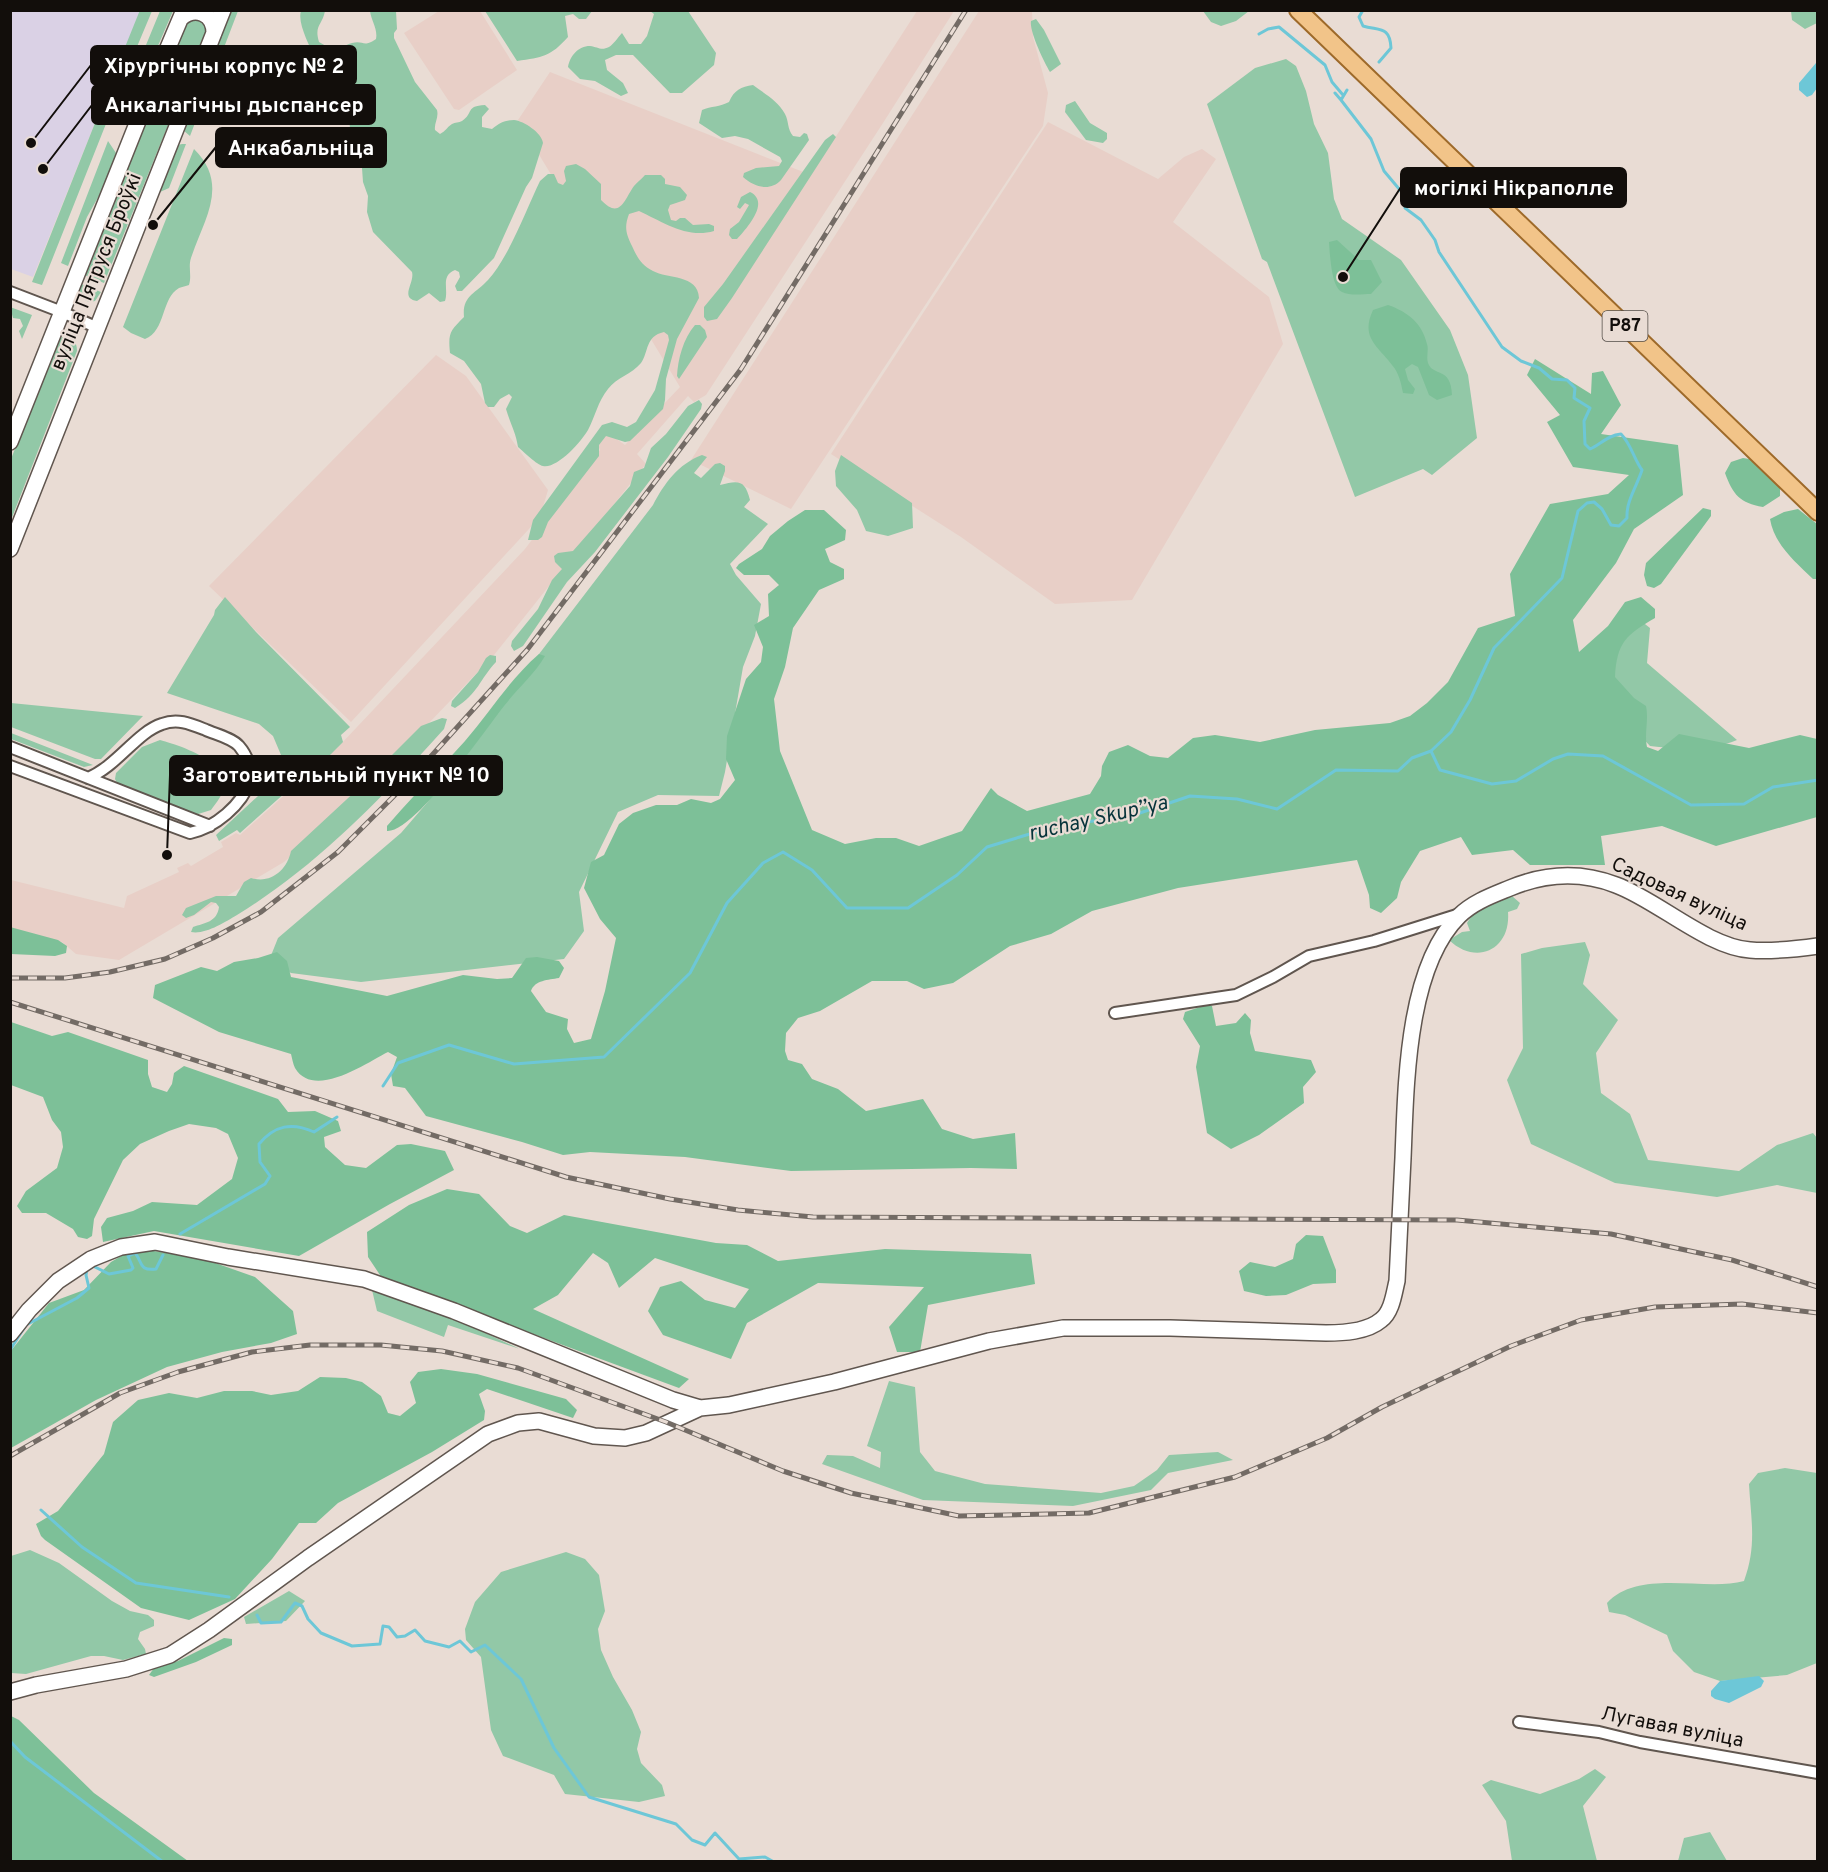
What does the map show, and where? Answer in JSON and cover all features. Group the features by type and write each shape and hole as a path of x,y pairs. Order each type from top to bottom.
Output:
{"main road":[{"name":"Р87","path":"1298,10 1818,512"}],"street":[{"name":"вуліца Пятруся Броўкі","path":"10,549 223,10"},
{"path":"182,14 201,12 212,22 214,33"},
{"name":"вуліца Пятруся Броўкі","path":"10,442 182,14"},
{"path":"10,292 98,328"},
{"path":"10,766 190,833 210,826 239,800 250,779 248,761 238,744 185,721 163,723 150,729 115,762 88,778"},
{"path":"10,747 210,826"},
{"name":"Садовая вуліца","path":"1115,1013 1236,995 1309,956 1374,941 1460,914 1494,894 1524,882 1548,876 1590,877 1616,885 1646,898 1671,915 1729,945 1749,950 1818,946"},
{"name":"Садовая вуліца","path":"700,1408 729,1405 834,1382 989,1341 1063,1328 1170,1328 1347,1333 1382,1320 1390,1306 1397,1281 1405,1114 1416,1011 1426,972 1437,946 1460,914"},
{"path":"10,1334 29,1310 58,1281 91,1259 121,1247 155,1242 228,1257 364,1279 454,1311 673,1400 700,1408"},
{"path":"10,1692 36,1685 126,1669 170,1655 488,1434 518,1423 539,1421 594,1436 625,1438 646,1433 700,1408"},
{"name":"Лугавая вуліца","path":"1519,1722 1599,1732 1640,1742 1818,1773"}],"shaded area":[{"path":"10,11 140,11 33,277 11,269"},
{"path":"439,11 480,11 517,70 459,110 454,109 404,33"},
{"path":"917,11 954,11 706,395 694,402 688,396 637,454 646,464 494,655 363,792 284,862 119,960 76,954 62,942 11,929 11,880 124,908 127,896 179,872 177,868 188,863 191,866 223,847 221,842 236,833 240,835 340,745 525,549 600,450 597,443 607,432 625,445 680,387 518,120 550,72 811,175"},
{"path":"979,11 1032,11 1033,37 1048,93 1043,126 791,509 691,460"},
{"path":"1048,122 1158,179 1184,157 1202,149 1216,159 1173,222 1269,297 1283,344 1132,600 1055,604 961,537 831,454"},
{"path":"436,355 466,376 548,490 540,517 351,722 209,586"}],"green space":[{"path":"140,10 152,11 131,61 121,57"},
{"path":"160,11 173,11 151,62 146,64 139,62"},
{"path":"228,11 238,11 190,136 183,130"},
{"path":"301,11 325,11 318,29 319,42 333,50 352,43 368,43 376,39 370,11 396,11 397,29 394,38 415,82 437,110 435,130 440,134 444,132 452,124 466,118 472,108 485,105 489,109 482,117 482,127 492,129 502,122 514,120 532,128 542,139 543,143 532,178 494,258 462,291 457,291 455,286 460,277 459,272 455,270 450,273 446,279 445,301 440,302 429,293 417,301 409,297 412,272 373,232 367,212 368,196 363,182 362,168 351,137 346,92 335,82 333,68 315,59 302,28"},
{"path":"485,11 592,11 586,19 579,19 573,14 565,16 568,37 556,49 540,57 517,61"},
{"path":"650,11 688,11 716,53 714,65 682,93 670,93 633,55 616,55 605,60 607,70 623,83 628,93 621,96 595,81 580,79 568,67 578,50 586,46 602,49 609,47 622,33 629,44 641,44 647,36 654,14"},
{"path":"1203,11 1249,11 1236,21 1221,26 1211,22"},
{"path":"1791,11 1817,11 1817,23 1805,29 1792,20"},
{"path":"200,16 207,29 104,283 84,275 185,20"},
{"path":"1036,19 1061,64 1050,72 1032,32 1031,21"},
{"path":"1286,59 1296,66 1306,91 1314,124 1328,153 1334,199 1342,219 1401,260 1450,330 1468,375 1477,438 1432,475 1423,469 1355,497 1267,262 1262,259 1207,104 1255,68"},
{"path":"116,70 121,76 121,86 42,285 32,282"},
{"path":"135,72 142,75 143,81 137,100 125,102"},
{"path":"753,85 779,105 793,136 800,137 804,133 807,134 809,140 781,180 767,187 752,183 743,177 744,173 756,168 779,166 782,161 780,157 748,139 735,136 722,138 699,123 702,110 729,102 738,90"},
{"path":"1075,101 1090,123 1107,133 1107,139 1103,143 1086,140 1065,112 1066,105"},
{"path":"833,134 836,137 732,298 717,319 707,321 704,317 704,307 723,284 825,140"},
{"path":"108,141 116,153 105,185 87,217 68,266 61,263"},
{"path":"186,144 169,188 160,192 162,179 174,146"},
{"path":"194,149 205,162 211,176 211,202 191,258 189,285 173,293 157,329 145,339 123,327"},
{"path":"576,164 601,184 601,200 613,208 621,206 634,186 645,175 661,175 665,179 665,184 680,187 687,195 685,200 670,205 668,210 671,220 685,218 693,225 709,224 714,226 714,231 694,233 666,224 639,211 629,214 627,234 645,266 653,271 688,281 697,290 699,298 677,339 666,379 663,409 630,441 625,442 606,436 599,445 599,456 548,522 542,537 538,540 528,540 533,520 602,425 612,422 627,427 636,422 655,390 669,340 668,335 664,332 650,341 641,363 611,385 580,441 562,459 549,466 537,463 518,447 506,409 512,397 509,394 500,399 494,407 488,407 481,384 464,361 450,353 451,333 464,317 467,300 488,280 503,259 540,181 548,174 554,174 558,183 563,185 566,181 564,171 566,166"},
{"path":"750,192 756,196 758,202 755,216 737,239 732,239 729,235 730,229 739,222 749,205 745,203 740,209 737,207 741,197"},
{"path":"1337,240 1359,260 1371,260 1382,282 1371,294 1349,294 1338,289 1332,270 1329,242"},
{"path":"81,284 101,292 95,301 89,302 81,298 79,294"},
{"path":"1388,305 1402,311 1418,324 1427,344 1428,363 1430,367 1449,380 1452,395 1437,400 1429,395 1418,367 1412,364 1405,369 1408,380 1415,389 1413,394 1403,393 1396,371 1376,347 1370,335 1369,328 1373,310"},
{"path":"10,307 32,315 22,339 19,331 23,326 20,319 13,318"},
{"path":"695,325 700,325 705,330 707,337 679,379 677,376 682,349"},
{"path":"62,337 73,340 77,351 11,520 11,459 57,341"},
{"path":"1535,359 1591,394 1592,373 1603,371 1621,405 1601,434 1678,445 1683,495 1634,529 1616,563 1573,620 1579,652 1608,626 1625,602 1641,597 1655,609 1655,618 1637,629 1625,641 1618,655 1615,677 1634,698 1646,706 1647,747 1658,751 1679,734 1749,748 1800,735 1817,739 1817,817 1716,846 1662,826 1601,836 1605,865 1530,865 1513,850 1472,855 1461,837 1420,851 1401,882 1397,898 1381,913 1370,908 1369,895 1357,860 1178,888 1092,911 1051,934 1010,946 953,983 924,989 907,981 872,981 820,1011 798,1018 786,1033 785,1051 788,1060 802,1064 812,1079 838,1089 866,1111 923,1099 942,1129 973,1139 1015,1133 1017,1169 791,1171 685,1157 590,1152 563,1155 426,1116 405,1088 393,1086 391,1074 397,1057 388,1052 340,1076 314,1081 304,1077 295,1068 291,1054 219,1032 153,998 155,985 201,967 217,971 234,962 277,952 287,961 291,977 387,996 463,975 497,979 512,978 526,958 537,957 559,961 564,968 559,978 539,983 531,991 546,1012 568,1019 567,1029 574,1043 591,1039 605,991 616,938 600,919 584,888 591,862 604,855 619,824 633,813 656,805 677,805 691,799 711,803 720,799 735,780 726,759 727,736 746,679 761,662 763,647 754,625 769,616 768,594 779,585 769,575 744,575 736,568 762,549 770,536 805,510 824,510 846,530 845,540 825,549 830,562 844,569 844,579 819,590 793,628 785,667 774,699 780,751 812,830 845,844 876,838 896,838 919,846 962,831 991,788 998,795 1027,811 1090,794 1101,776 1102,766 1109,752 1128,745 1150,756 1168,758 1193,738 1215,735 1260,742 1315,730 1390,723 1410,716 1448,682 1478,628 1515,616 1510,574 1550,504 1608,494 1629,475 1573,467 1547,422 1560,415 1527,375"},
{"path":"699,400 702,404 701,409 668,457 595,552 567,582 523,646 514,651 511,646 512,641 538,609 552,580 562,569 555,562 554,556 558,553 573,551 630,486 634,472 644,468 651,448 666,434 688,406"},
{"path":"702,455 707,457 694,473 701,478 715,464 720,463 725,466 720,485 737,482 743,485 750,500 744,507 768,524 730,564 736,575 761,604 755,636 743,667 719,796 658,795 618,812 579,892 584,931 564,959 361,982 291,973 270,958 278,938 401,833 457,768 510,692 653,505 667,482 679,469"},
{"path":"841,455 912,503 913,528 888,536 866,531 857,510 836,486 835,471"},
{"path":"1743,458 1755,460 1780,485 1780,496 1763,507 1748,503 1738,497 1725,473 1731,462"},
{"path":"1703,508 1711,510 1711,516 1661,584 1654,588 1647,586 1644,575 1646,563"},
{"path":"1798,509 1817,524 1817,579 1813,579 1786,552 1772,528 1770,519 1784,512"},
{"path":"225,597 256,632 350,727 341,735 343,742 327,758 309,767 286,792 240,833 237,830 219,841 216,835 272,783 281,755 273,736 259,724 167,693 215,610"},
{"path":"1631,613 1650,628 1647,663 1737,740 1705,748 1650,746 1597,689"},
{"path":"539,654 545,656 541,663 504,706 449,778 414,816 399,827 387,831 387,826 465,741 509,685"},
{"path":"490,655 496,656 496,662 474,692 455,708 451,706 452,701"},
{"path":"11,703 143,716 101,759 95,759 11,727"},
{"path":"442,718 447,719 444,729 397,780 321,853 266,896 237,915 209,930 191,932 193,927 213,919 219,907 216,903 211,902 186,918 182,915 186,908 216,896 236,896 244,882 251,878 265,879 277,874 286,864 291,851 421,726"},
{"path":"11,733 93,765 84,767 11,739"},
{"path":"160,740 189,750 218,769 223,777 224,786 221,796 211,810 195,815 117,783 116,773 142,747"},
{"path":"1512,896 1520,903 1517,909 1508,912 1504,936 1490,950 1480,953 1470,952 1459,948 1449,940 1462,932 1470,931 1467,923 1481,909"},
{"path":"10,927 58,940 67,946 66,953 55,956 11,954"},
{"path":"1585,942 1590,955 1583,984 1618,1020 1596,1053 1601,1093 1630,1114 1648,1160 1739,1171 1777,1145 1813,1133 1817,1138 1817,1193 1777,1185 1717,1197 1615,1183 1531,1144 1507,1080 1523,1048 1521,954 1542,948"},
{"path":"1206,1005 1212,1006 1216,1026 1236,1023 1245,1013 1251,1020 1250,1033 1255,1051 1311,1060 1316,1072 1303,1087 1304,1103 1259,1135 1231,1149 1207,1133 1196,1067 1200,1046 1183,1019 1185,1012"},
{"path":"11,1022 52,1036 68,1032 148,1060 148,1074 152,1087 167,1092 172,1084 174,1073 184,1066 278,1099 288,1112 315,1111 338,1121 341,1131 324,1137 325,1147 345,1165 366,1168 397,1145 411,1144 445,1151 454,1170 299,1256 154,1231 103,1242 101,1227 107,1218 133,1211 152,1202 197,1205 232,1179 238,1158 228,1134 216,1128 189,1124 140,1144 123,1160 94,1219 92,1236 87,1239 78,1237 73,1229 46,1213 22,1213 17,1206 26,1191 57,1168 63,1147 61,1132 52,1120 43,1097 11,1085"},
{"path":"447,1189 479,1194 510,1226 527,1233 564,1215 716,1243 747,1245 778,1261 885,1249 1031,1254 1035,1284 928,1305 920,1352 897,1352 889,1327 924,1287 818,1283 747,1323 731,1359 663,1335 648,1311 660,1287 681,1281 705,1300 735,1308 749,1289 655,1258 619,1288 608,1263 593,1253 558,1295 533,1309 689,1379 679,1388 382,1278 368,1257 367,1232 409,1205"},
{"path":"1306,1235 1323,1236 1336,1270 1336,1283 1313,1284 1286,1295 1266,1296 1244,1291 1239,1271 1250,1262 1275,1267 1293,1259 1296,1244"},
{"path":"135,1248 204,1259 255,1277 293,1311 297,1334 271,1343 222,1352 167,1367 96,1400 11,1448 10,1352 49,1303 84,1290 111,1262"},
{"path":"372,1290 440,1312 520,1349 448,1325 444,1337 377,1311"},
{"path":"441,1369 477,1374 566,1399 577,1410 573,1418 487,1389 479,1394 485,1411 484,1420 432,1452 338,1503 316,1523 299,1523 272,1559 235,1599 189,1620 141,1608 45,1540 36,1524 58,1511 104,1454 113,1422 138,1400 169,1393 197,1398 224,1391 252,1391 271,1395 298,1391 320,1377 346,1378 362,1382 381,1396 388,1413 400,1416 416,1403 410,1382 418,1372"},
{"path":"889,1381 915,1387 920,1452 935,1471 985,1484 1101,1493 1134,1486 1157,1470 1169,1455 1218,1452 1233,1460 1168,1473 1151,1490 1073,1506 923,1500 822,1464 827,1455 853,1456 880,1468 881,1452 867,1446"},
{"path":"1785,1468 1817,1473 1817,1663 1787,1675 1720,1681 1694,1672 1673,1651 1667,1635 1625,1615 1609,1612 1607,1603 1620,1592 1636,1586 1673,1583 1728,1584 1744,1581 1752,1544 1749,1484 1758,1473"},
{"path":"30,1550 59,1563 112,1601 130,1611 148,1615 154,1620 154,1626 140,1632 138,1639 146,1654 123,1660 91,1656 26,1674 11,1673 11,1556"},
{"path":"566,1552 585,1559 599,1575 605,1611 598,1629 601,1650 641,1732 637,1749 641,1763 662,1785 665,1796 639,1802 565,1794 554,1775 503,1756 491,1730 481,1657 466,1640 465,1629 475,1602 501,1572"},
{"path":"289,1591 305,1601 286,1621 246,1624 244,1617"},
{"path":"224,1638 232,1639 232,1645 196,1662 154,1677 149,1675 154,1668 178,1661"},
{"path":"11,1716 19,1720 94,1793 188,1861 11,1861"},
{"path":"1595,1769 1606,1777 1583,1806 1597,1861 1512,1861 1506,1821 1482,1785 1491,1780 1540,1794 1579,1779"},
{"path":"1710,1832 1727,1861 1678,1861 1684,1838"}],"water":[{"path":"1816,63 1817,88 1812,95 1807,97 1799,90 1799,83"},
{"path":"1759,1676 1764,1681 1761,1687 1729,1703 1711,1696 1711,1691 1720,1681"}],"waterway":[{"name":"ruchay Skup’’ya","path":"1363,10 1359,17 1363,26 1383,31 1389,36 1391,48 1379,62"},
{"path":"1259,34 1279,27 1325,65 1332,82 1343,95"},
{"name":"ruchay Skup’’ya","path":"383,1086 398,1063 449,1045 514,1064 604,1057 690,973 727,903 763,863 783,852 812,870 847,908 908,908 957,875 987,847 1056,826 1131,816 1190,796 1237,799 1277,809 1336,770 1398,771 1412,758 1431,751 1451,732 1470,700 1494,648 1562,578 1578,511 1587,503 1594,502 1602,509 1611,525 1619,526 1627,518 1630,500 1642,470 1621,434 1608,438 1590,449 1585,444 1584,421 1590,408 1574,398 1575,388 1567,380 1552,379 1539,368 1521,361 1502,347 1439,252 1435,240 1421,220 1405,208 1405,196 1384,171 1371,139 1341,100 1347,90"},
{"path":"1335,93 1341,100"},
{"path":"1431,751 1440,770 1492,784 1516,781 1553,759 1568,754 1603,756 1691,805 1744,804 1773,787 1818,780"},
{"name":"ruchay Skup’’ya","path":"180,1234 265,1184 270,1176 260,1162 259,1144 271,1133 291,1126 314,1132 337,1117"},
{"name":"ruchay Skup’’ya","path":"93,1266 109,1274 131,1270 133,1268 128,1256 135,1253 146,1269 156,1269 163,1255"},
{"name":"ruchay Skup’’ya","path":"10,1350 26,1325 77,1298 89,1288 87,1269"},
{"name":"ruchay Skup’’ya","path":"41,1510 82,1547 136,1583 229,1597"},
{"name":"ruchay Skup’’ya","path":"257,1615 261,1623 281,1622 295,1603 302,1606 308,1619 321,1633 352,1646 380,1644 383,1626 389,1627 397,1637 405,1636 415,1630 425,1641 449,1647 460,1641 471,1652 485,1645 521,1679 554,1748 589,1797 676,1824 692,1840 705,1845 715,1833 739,1859 765,1857 774,1862"},
{"path":"10,1741 25,1757 163,1862"}],"railway":[{"path":"10,978 65,978 110,972 165,959 213,938 261,912 338,852 405,785 527,650 741,369 966,10"},
{"path":"10,1002 566,1177 670,1199 738,1210 813,1217 1457,1220 1611,1234 1732,1260 1818,1287"},
{"path":"10,1456 120,1393 178,1372 252,1352 310,1345 381,1345 442,1351 518,1368 666,1422 783,1471 851,1493 959,1516 1089,1513 1235,1477 1327,1438 1382,1407 1511,1346 1581,1320 1655,1307 1742,1304 1818,1313"}],"place":[{"name":"Хірургічны корпус № 2","path":"31,143"},
{"name":"Анкалагічны дыспансер","path":"43,169"},
{"name":"Анкабальніца","path":"153,225"},
{"name":"могілкі Нікраполле","path":"1343,277"},
{"name":"Заготовительный пункт № 10","path":"167,855"}]}
